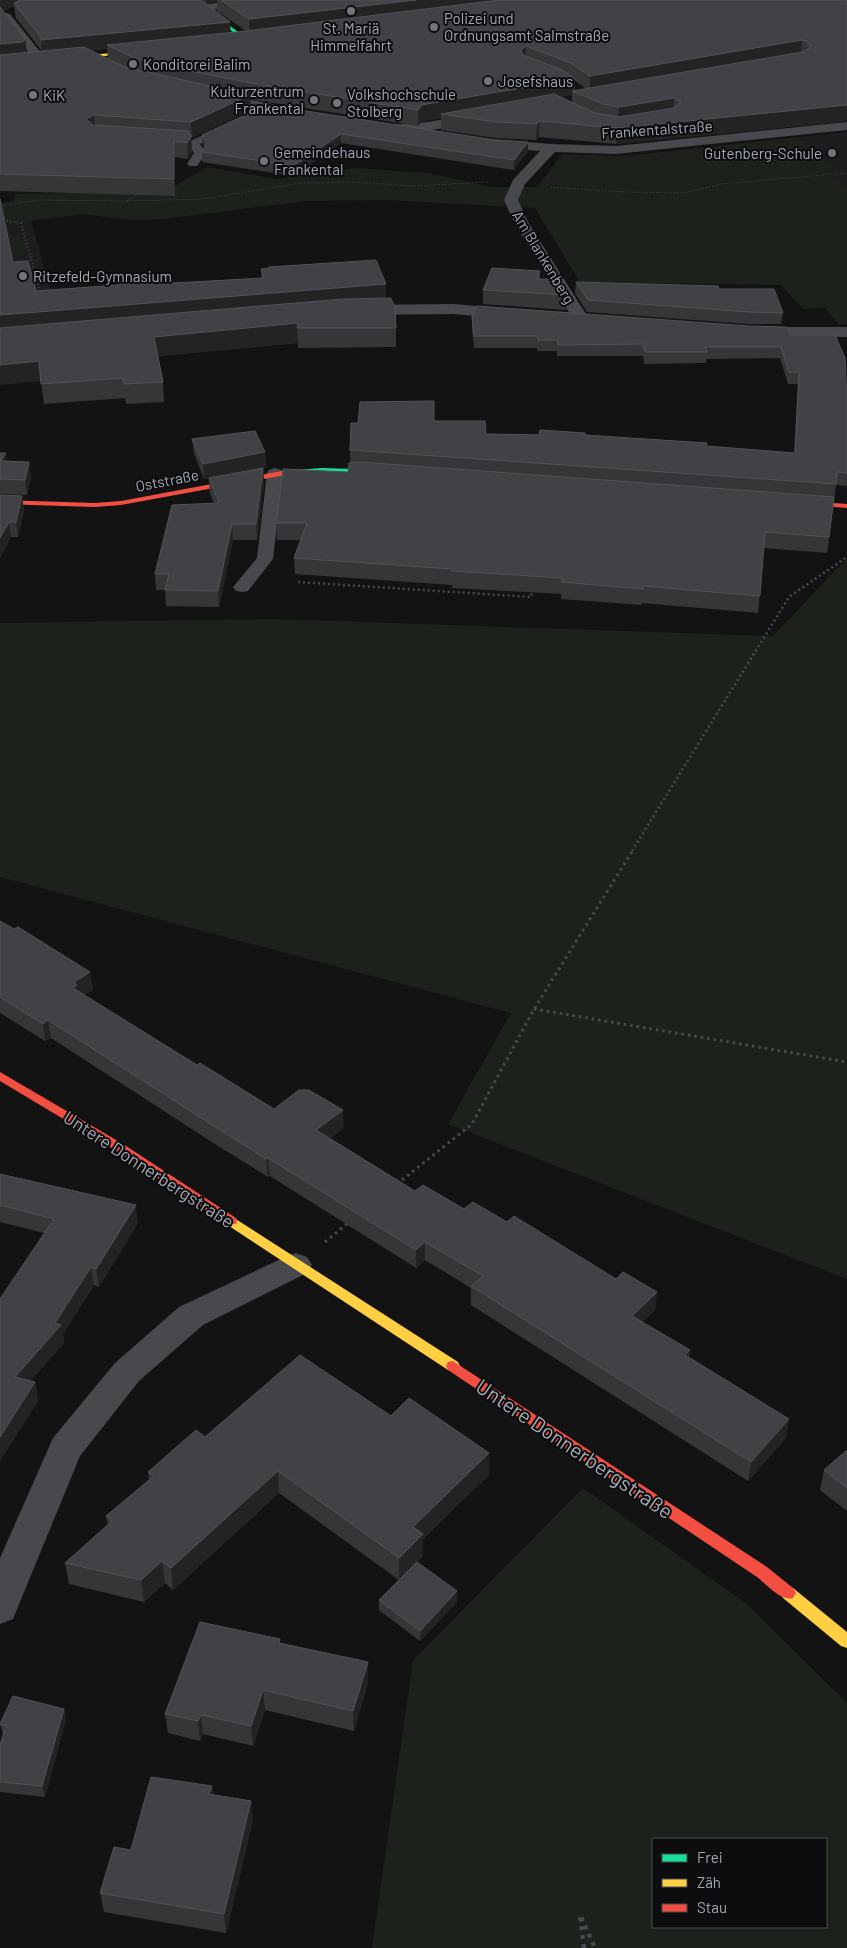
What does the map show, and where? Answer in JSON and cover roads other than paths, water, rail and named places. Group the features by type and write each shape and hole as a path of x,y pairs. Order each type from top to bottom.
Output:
{"street":[{"path":"192,0 252,39 228,42"},
{"path":"202,8 222,2 260,0"},
{"path":"7,14 35,53 32,58 20,64"},
{"path":"0,66 158,50"},
{"path":"89,57 106,66"},
{"path":"200,94 308,115"},
{"path":"448,137 386,128 428,126 496,114"},
{"name":"Frankentalstraße","path":"476,141 551,148 616,150 847,126"},
{"name":"Am Blankenberg","path":"551,148 518,182 511,200 521,222 581,319"},
{"path":"343,311 453,309 532,315"},
{"path":"562,317 600,320"},
{"path":"739,332 776,334 847,332"},
{"name":"Oststraße","path":"0,502 95,505 120,503 275,473 360,470 400,473"},
{"path":"780,500 847,506"},
{"name":"Untere Donnerbergstraße","path":"0,1076 119,1147 762,1572 847,1641"},
{"path":"0,1607 66,1448 127,1372 191,1316 296,1265"}],"lane":[{"path":"193,164 200,153 189,143 267,108"},
{"path":"242,586 265,558 275,473"}],"place":[{"name":"St. Mariä Himmelfahrt","path":"351,11"},
{"name":"Polizei und Ordnungsamt Salmstraße","path":"434,27"},
{"name":"Konditorei Balim","path":"133,64"},
{"name":"Josefshaus","path":"488,81"},
{"name":"KiK","path":"33,95"},
{"name":"Kulturzentrum Frankental","path":"314,100"},
{"name":"Volkshochschule Stolberg","path":"337,103"},
{"name":"Gutenberg-Schule","path":"832,153"},
{"name":"Gemeindehaus Frankental","path":"264,161"},
{"name":"Ritzefeld-Gymnasium","path":"23,276"}]}
